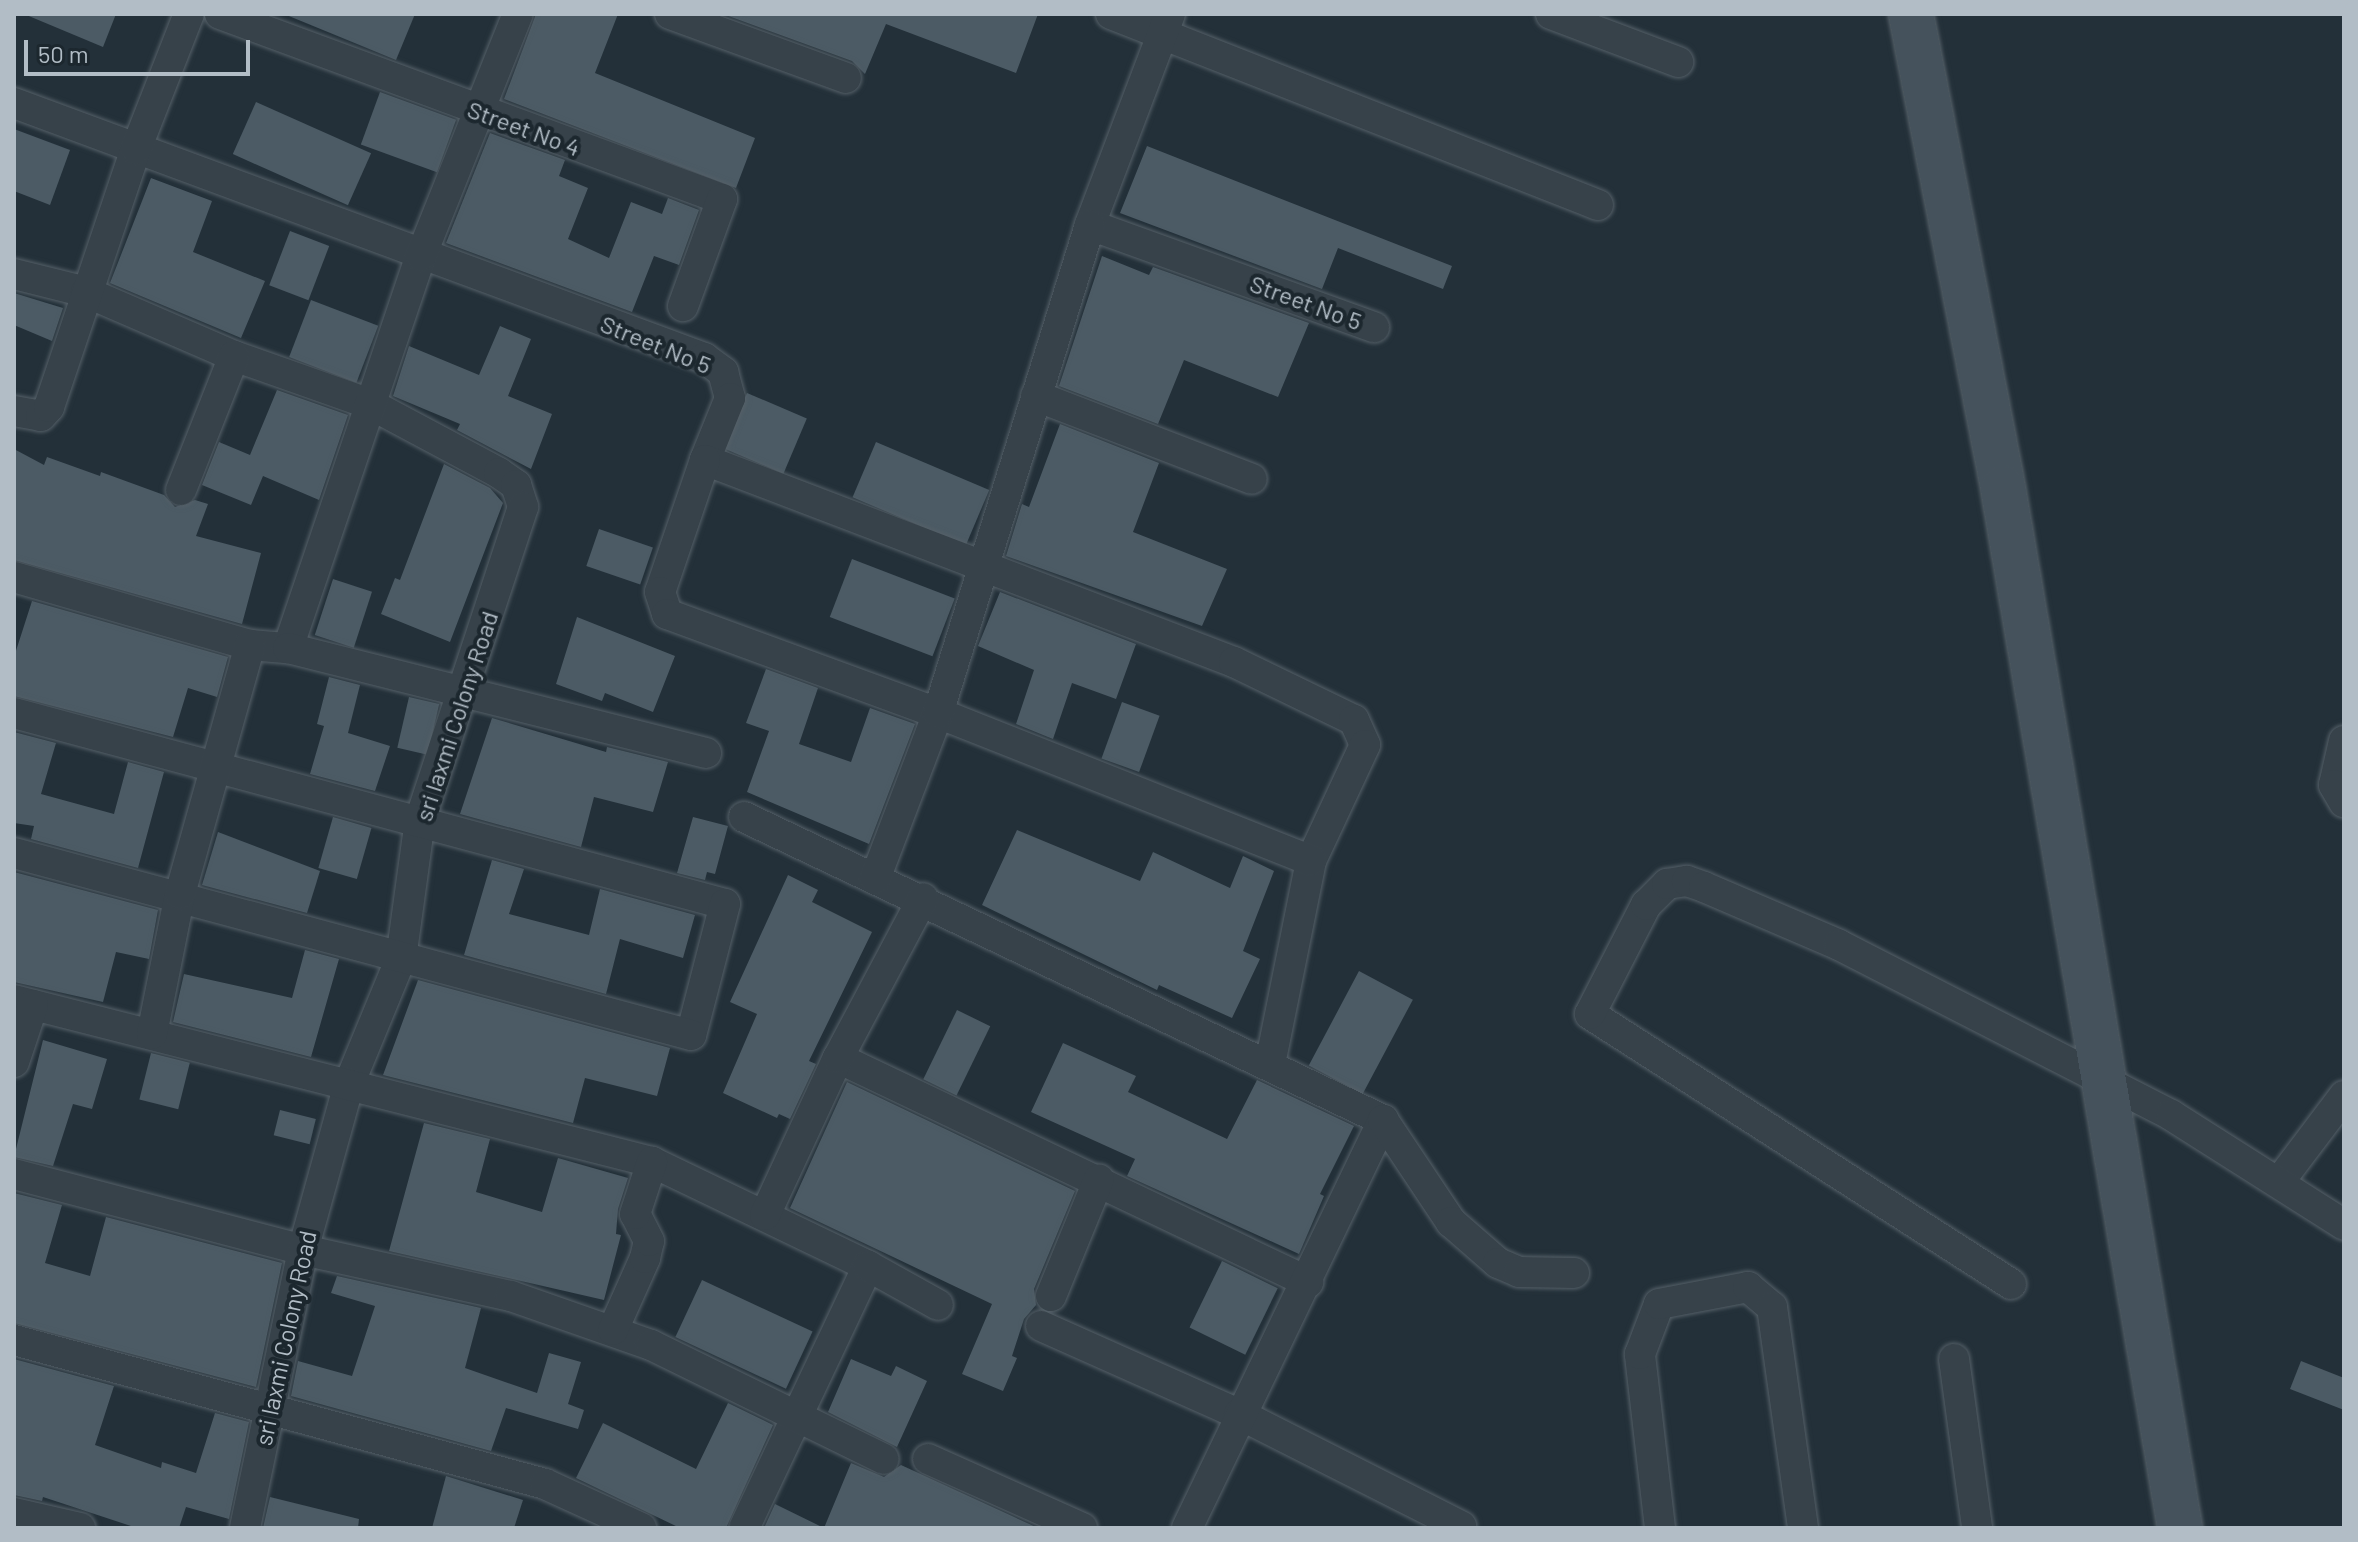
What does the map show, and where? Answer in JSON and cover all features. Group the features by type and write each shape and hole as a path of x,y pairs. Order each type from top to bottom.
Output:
{"street":[{"path":"14,411 41,416 49,407 136,149 189,14"},
{"name":"Street No 4","path":"220,14 478,112 722,199 683,306"},
{"path":"288,648 421,256 518,14"},
{"path":"670,14 846,78"},
{"path":"1111,14 1167,23 1598,205"},
{"path":"1551,14 1678,62"},
{"path":"1911,14 2006,504 2180,1528"},
{"path":"875,879 938,713 1090,225 1167,23"},
{"name":"Street No 5","path":"14,103 421,256 704,358 723,372 730,398 705,460 660,592 667,614 938,713"},
{"name":"Street No 5","path":"1090,225 1374,327"},
{"name":"sri laxmi Colony Road","path":"14,274 86,292 234,356 370,404 516,485 523,507 467,690 420,820 401,958 349,1084 303,1250 245,1528"},
{"path":"181,490 234,356"},
{"path":"1036,396 1252,479"},
{"path":"705,460 1234,662 1354,720 1361,730 1362,757 1311,861 1270,1065"},
{"path":"14,577 250,645 288,648 467,690 706,753"},
{"path":"152,1034 180,894 213,763 250,645"},
{"path":"14,713 213,763 725,904 691,1035 401,958 180,894 14,853"},
{"path":"938,713 1311,861"},
{"path":"2344,741 2334,785 2344,802"},
{"path":"744,817 875,879 923,898 1383,1120 1451,1222 1498,1263 1519,1272 1574,1273"},
{"path":"2011,1284 1590,1014 1646,905 1667,884 1687,881 1839,945 2103,1083 2171,1115 2344,1225"},
{"path":"765,1215 838,1058 923,898"},
{"path":"14,1062 24,1002 652,1162 868,1266 938,1305"},
{"path":"838,1058 1099,1179 1308,1282"},
{"path":"2279,1182 2344,1096"},
{"path":"1187,1528 1239,1414 1308,1282 1383,1120"},
{"path":"613,1330 645,1258 649,1241 635,1214 652,1162"},
{"path":"14,1174 303,1250 511,1296 613,1330 884,1459"},
{"path":"1051,1296 1099,1179"},
{"path":"744,1528 799,1420 868,1266"},
{"path":"1660,1528 1640,1354 1659,1304 1748,1287 1772,1307 1803,1528"},
{"path":"1041,1326 1239,1414 1461,1526"},
{"path":"14,1340 545,1484 641,1528"},
{"path":"1954,1359 1977,1528"},
{"path":"928,1459 1082,1528"},
{"path":"14,1513 80,1528"}],"building":[{"path":"24,14 116,14 103,47"},
{"path":"284,14 415,14 396,60"},
{"path":"536,14 618,14 595,73 755,138 736,188 504,99"},
{"path":"723,14 1038,14 1016,73 886,24 865,74 852,61"},
{"path":"380,92 456,120 437,172 361,145"},
{"path":"256,102 371,153 348,205 233,154"},
{"path":"14,129 70,150 50,205 14,191"},
{"path":"490,133 565,160 559,176 588,188 568,239 609,258 631,202 662,214 668,198 699,210 679,265 654,256 632,312 446,243"},
{"path":"1147,146 1452,266 1443,289 1338,248 1322,289 1120,213"},
{"path":"151,178 212,201 193,252 265,281 241,338 110,283"},
{"path":"290,231 329,246 308,300 269,285"},
{"path":"1102,256 1149,275 1153,267 1309,323 1278,397 1184,360 1158,424 1059,386"},
{"path":"14,293 63,308 52,341 14,325"},
{"path":"311,300 378,326 356,383 289,357"},
{"path":"500,326 531,339 508,396 552,414 531,469 457,430 460,424 393,396 409,346 479,375"},
{"path":"277,390 348,415 319,500 263,476 251,505 202,485 219,442 250,455"},
{"path":"747,393 807,418 783,474 724,448"},
{"path":"1060,424 1159,463 1133,532 1227,569 1202,626 1006,556 1022,504 1029,507"},
{"path":"876,442 989,490 966,545 853,497"},
{"path":"14,449 44,465 47,457 100,476 101,472 164,495 175,507 195,500 208,504 196,536 261,553 242,624 14,560"},
{"path":"444,464 490,488 503,503 450,642 381,614 395,578 400,580"},
{"path":"599,529 653,548 640,584 586,566"},
{"path":"852,559 955,598 932,656 830,617"},
{"path":"333,579 372,592 354,648 315,635"},
{"path":"1000,592 1136,644 1116,699 1072,683 1053,739 1016,724 1034,670 978,646"},
{"path":"32,601 228,657 217,697 188,688 173,737 14,696 14,657"},
{"path":"577,617 675,656 653,712 605,693 602,701 556,684"},
{"path":"766,669 818,688 799,744 851,762 870,708 915,724 869,844 747,792 769,731 746,723"},
{"path":"329,677 360,685 348,733 390,746 375,791 310,774 324,726 317,724"},
{"path":"409,697 439,704 428,755 397,748"},
{"path":"1122,702 1160,716 1139,772 1101,758"},
{"path":"492,718 606,752 607,747 668,762 653,812 594,797 581,847 460,814"},
{"path":"14,732 56,743 41,794 114,814 128,762 164,772 138,868 31,839 34,826 14,823"},
{"path":"333,817 371,828 357,879 318,868"},
{"path":"693,817 728,826 715,874 707,872 705,880 677,873"},
{"path":"1017,830 1140,881 1153,852 1230,888 1243,856 1274,871 1243,951 1260,959 1232,1018 1159,985 1157,990 982,905"},
{"path":"218,832 320,871 307,913 202,885"},
{"path":"492,860 524,869 509,914 589,935 600,889 695,915 683,958 620,939 606,994 464,955"},
{"path":"14,872 158,910 149,959 116,952 103,1002 14,982"},
{"path":"788,875 818,890 812,902 872,932 809,1061 816,1064 790,1119 779,1114 777,1118 723,1093 757,1014 730,1002"},
{"path":"305,950 339,959 311,1057 173,1022 184,974 292,998"},
{"path":"1359,971 1413,1000 1363,1094 1309,1065"},
{"path":"418,980 670,1048 657,1096 585,1078 573,1123 383,1075"},
{"path":"957,1010 990,1026 957,1095 923,1079"},
{"path":"43,1040 107,1059 92,1109 73,1104 53,1166 14,1157"},
{"path":"1063,1043 1136,1076 1128,1092 1227,1139 1257,1080 1354,1126 1320,1194 1324,1196 1299,1254 1127,1176 1135,1159 1031,1112"},
{"path":"151,1053 190,1063 178,1109 139,1100"},
{"path":"847,1082 1075,1191 1034,1289 1036,1305 1024,1319 1012,1356 1017,1358 1003,1391 962,1374 992,1304 790,1208"},
{"path":"280,1110 316,1119 310,1144 274,1135"},
{"path":"424,1123 490,1139 476,1192 542,1212 558,1158 628,1178 618,1209 616,1234 621,1235 604,1300 389,1251"},
{"path":"14,1193 62,1205 45,1263 90,1276 106,1217 282,1263 256,1387 14,1323"},
{"path":"1222,1261 1278,1288 1245,1355 1190,1328"},
{"path":"337,1276 481,1308 465,1368 537,1393 549,1353 581,1362 568,1404 584,1410 578,1429 506,1408 491,1451 291,1396 298,1361 352,1376 375,1306 331,1293"},
{"path":"702,1280 813,1332 786,1389 675,1337"},
{"path":"14,1359 114,1386 95,1445 161,1468 162,1462 196,1473 215,1413 249,1422 229,1519 186,1507 179,1528 137,1528 43,1497 42,1501 14,1495"},
{"path":"851,1359 891,1376 896,1366 927,1381 897,1447 828,1412"},
{"path":"2301,1361 2344,1378 2344,1410 2290,1389"},
{"path":"728,1403 773,1425 726,1528 680,1528 576,1478 603,1423 696,1469"},
{"path":"851,1463 884,1477 901,1465 1038,1528 824,1528"},
{"path":"446,1476 523,1500 514,1528 432,1528"},
{"path":"270,1497 359,1519 358,1528 263,1528"},
{"path":"775,1504 824,1528 764,1528"}]}
